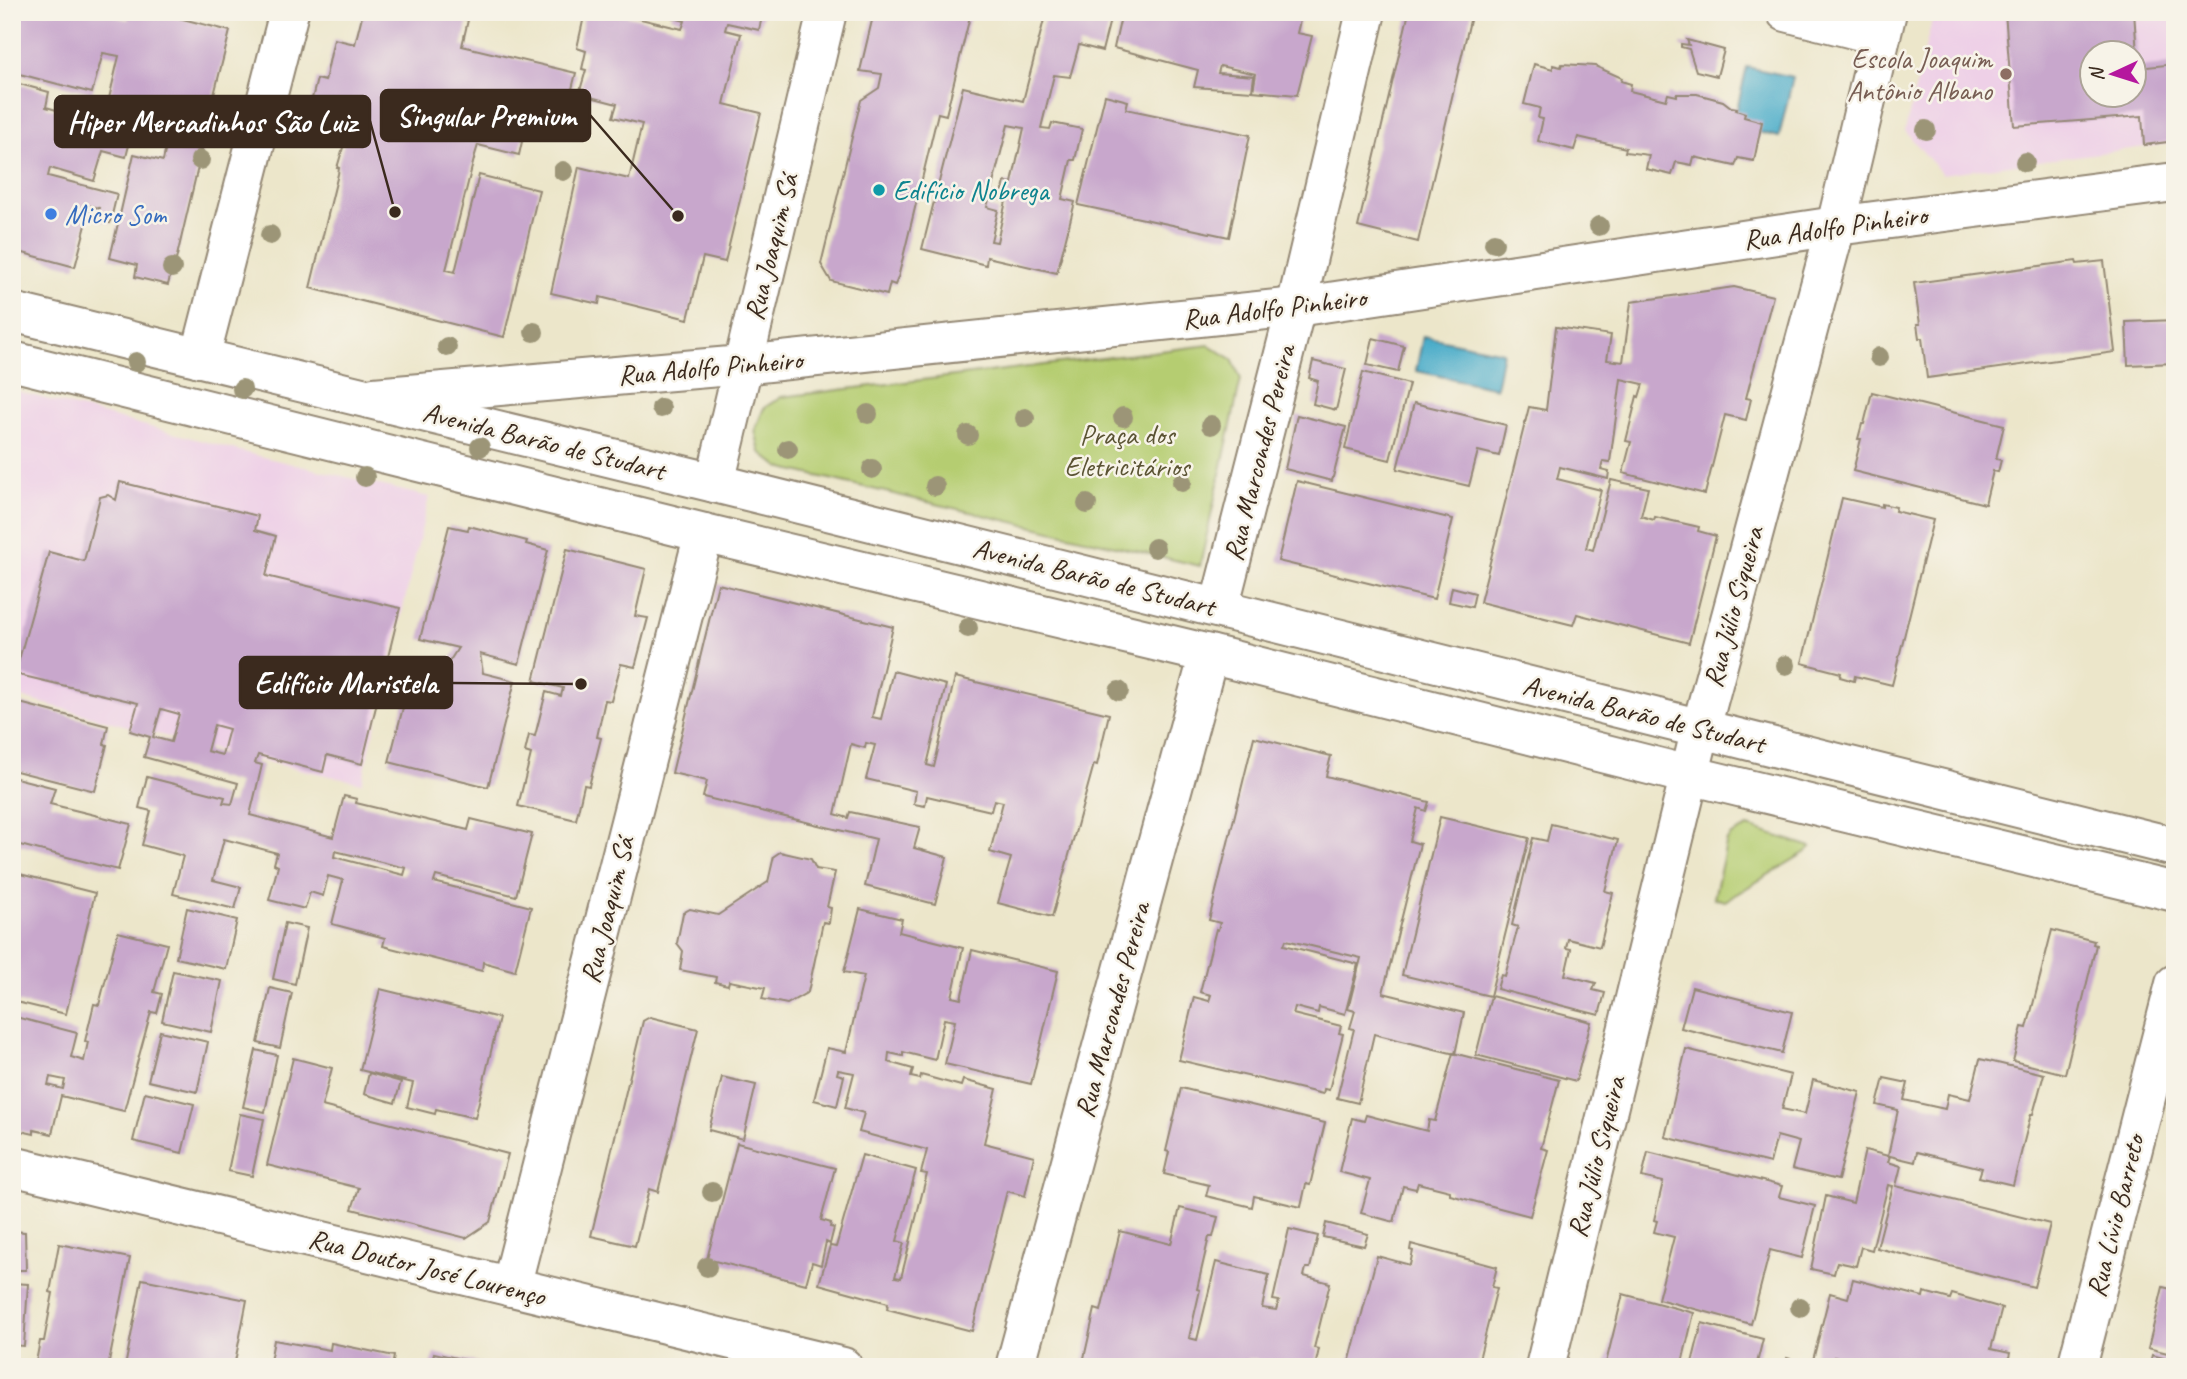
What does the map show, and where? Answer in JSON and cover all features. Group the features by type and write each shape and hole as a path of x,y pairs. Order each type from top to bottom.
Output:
{"street":[{"path":"200,358 289,12"},
{"name":"Rua Joaquim Sá","path":"715,483 827,12"},
{"name":"Rua Marcondes Pereira","path":"1219,608 1296,307 1366,12"},
{"path":"1786,12 1884,24"},
{"name":"Rua Júlio Siqueira","path":"1545,1367 1689,775 1836,226 1884,24"},
{"name":"Rua Adolfo Pinheiro","path":"369,398 742,365 1296,307 1836,226 2175,182"},
{"name":"Avenida Barão de Studart","path":"12,312 715,483 2175,847"},
{"name":"Avenida Barão de Studart","path":"12,361 704,533 1209,654 1689,775 2175,892"},
{"name":"Rua Joaquim Sá","path":"511,1287 704,533"},
{"name":"Rua Marcondes Pereira","path":"1015,1367 1209,654"},
{"name":"Rua Lívio Barreto","path":"2077,1367 2175,984"},
{"name":"Rua Doutor José Lourenço","path":"12,1166 843,1367"}],"shaded area":[{"name":"Escola Joaquim Antônio Albano","path":"1934,12 2175,12 2175,143 1942,174 1905,131"},
{"path":"12,390 251,454 429,497 362,783 231,754 12,695"}],"green space":[{"name":"Praça dos Eletricitários","path":"1209,345 1232,359 1241,379 1200,566 779,467 760,452 755,430 764,408 781,397"},
{"path":"1748,827 1811,847 1725,901 1714,898 1727,840 1731,835"}],"water":[{"path":"1747,67 1793,77 1779,137 1733,126"},
{"path":"1423,336 1503,352 1496,388 1416,371"}],"building":[{"path":"12,12 117,12 116,17 128,20 130,12 168,12 167,15 230,31 207,123 219,126 215,144 153,129 153,126 135,121 126,157 103,151 94,181 50,168 48,176 117,194 110,223 96,220 99,208 91,206 75,267 12,250 12,96 16,83 49,92 46,107 95,121 100,105 107,107 119,56 103,53 92,93 12,72 12,26 15,14"},
{"path":"363,12 433,12 468,20 462,46 576,73 560,137 525,128 519,155 478,145 475,155 446,270 455,272 479,175 539,190 504,337 310,288 344,144 303,134 317,79 325,81 334,39 355,44"},
{"path":"585,12 612,12 682,29 685,21 671,17 673,12 763,12 759,30 727,23 725,30 741,34 724,104 761,113 725,262 703,257 688,319 600,297 599,304 551,293 579,167 629,179 642,124 613,117 617,104 579,94 586,70 582,69 586,51 577,48"},
{"name":"Edifício Nobrega","path":"874,12 971,12 946,115 938,113 898,278 895,285 890,283 887,295 831,281 821,264 861,100 879,88 882,74 860,71"},
{"path":"1046,12 1112,12 1102,51 1079,45 1070,77 1054,75 1041,128 1050,129 1052,123 1082,129 1062,199 1075,202 1057,273 987,257 986,265 922,249 963,87 1023,101","holes":["1008,125 1024,128 1012,183 1005,182 1002,194 1001,200 1006,201 997,242 991,241 998,210 987,207"]},
{"path":"1122,12 1302,12 1297,33 1312,36 1297,95 1253,91 1256,74 1220,66 1218,73 1254,76 1252,91 1194,87 1198,70 1114,48"},
{"path":"1409,12 1472,12 1418,242 1358,227"},
{"path":"2005,12 2134,12 2136,38 2078,38 2078,108 2148,108 2148,67 2175,64 2175,141 2144,145 2142,116 2014,126"},
{"path":"1687,40 1724,50 1717,76 1696,71 1689,49 1681,47 1681,44 1689,45"},
{"path":"1534,64 1553,69 1553,65 1561,67 1562,64 1595,66 1631,84 1630,91 1666,100 1668,94 1697,94 1723,101 1745,113 1744,117 1762,122 1754,161 1738,158 1735,166 1694,157 1692,165 1676,162 1672,175 1646,169 1649,155 1625,152 1626,148 1578,137 1574,150 1538,141 1543,119 1538,118 1540,108 1524,104"},
{"path":"1105,95 1128,101 1126,109 1250,135 1229,237 1078,205"},
{"path":"167,142 202,150 168,285 135,277 137,265 110,258 134,154 163,161"},
{"path":"2076,261 2077,264 2104,261 2115,352 1927,378 1922,338 1919,338 1917,324 1920,324 1914,283"},
{"path":"1734,287 1773,296 1746,398 1751,399 1746,420 1725,415 1705,494 1623,473 1631,442 1626,441 1637,396 1639,397 1643,384 1621,379 1610,462 1603,461 1601,469 1609,471 1608,479 1560,467 1557,479 1601,490 1586,548 1593,550 1611,480 1648,488 1641,516 1699,527 1698,531 1716,536 1689,643 1577,614 1573,625 1480,602 1529,407 1546,410 1556,327 1611,335 1607,360 1623,362 1631,302"},
{"path":"2175,320 2175,363 2128,365 2126,322"},
{"path":"1373,338 1404,346 1398,372 1367,365"},
{"path":"1313,361 1346,369 1336,410 1313,404 1318,381 1309,378"},
{"path":"1363,372 1409,384 1390,460 1345,449"},
{"path":"1872,392 2004,425 1996,459 2001,460 1998,472 1993,471 1985,504 1853,471 1861,439 1858,439"},
{"path":"1414,403 1506,425 1499,456 1478,451 1469,486 1397,469"},
{"path":"1297,415 1346,427 1332,481 1285,469"},
{"path":"1297,481 1453,519 1434,599 1278,561"},
{"path":"120,482 258,516 255,530 276,536 266,576 400,608 362,764 327,755 323,772 258,755 255,763 262,765 250,815 333,837 344,796 357,799 356,803 468,830 471,819 532,834 516,896 436,876 434,882 531,907 515,971 483,962 482,971 383,946 385,938 332,924 343,880 328,876 323,896 310,892 305,909 269,900 278,866 274,864 277,853 224,839 213,880 241,887 235,909 173,894 183,856 142,845 151,811 139,808 147,777 225,797 223,803 232,804 238,783 144,757 150,737 130,731 138,703 15,674 49,552 84,561 100,497 108,495 116,500","holes":["161,709 179,714 171,742 153,737","214,725 229,729 222,755 207,751","335,851 406,868 404,875 334,857"]},
{"path":"1842,498 1882,507 1882,504 1896,507 1895,511 1933,520 1892,685 1855,676 1854,681 1840,677 1841,673 1802,663"},
{"path":"449,526 468,530 469,526 527,541 526,544 548,550 519,664 480,654 483,673 515,681 488,787 389,762 416,657 447,665 458,648 420,639"},
{"path":"567,549 646,569 635,616 648,618 635,667 621,664 611,701 605,700 597,737 601,738 589,786 584,785 576,820 518,806 531,754 525,752 529,735 535,736 546,692 561,696 563,688 534,681"},
{"path":"718,584 893,627 872,717 881,719 893,671 946,685 927,765 934,767 955,677 1109,714 1097,765 1094,764 1052,917 998,903 1011,858 990,852 1003,802 994,800 991,811 927,796 925,806 914,804 916,791 866,779 875,745 866,743 865,748 851,744 835,814 848,818 850,812 920,827 914,848 947,857 935,904 865,886 876,839 703,797 707,781 672,773"},
{"path":"1452,587 1475,593 1472,607 1449,602"},
{"path":"12,701 108,726 104,744 107,745 95,791 12,770"},
{"path":"1254,737 1331,756 1326,776 1429,802 1426,811 1418,808 1410,841 1420,844 1383,993 1464,1013 1455,1054 1374,1034 1358,1103 1337,1098 1354,1029 1350,1028 1355,1011 1348,1009 1361,958 1286,940 1284,945 1358,964 1345,1014 1319,1007 1318,1013 1295,1007 1293,1014 1341,1026 1339,1033 1343,1034 1329,1090 1324,1089 1323,1094 1179,1060 1194,997 1209,1001 1211,995 1200,992 1216,929 1218,930 1220,923 1209,920"},
{"path":"12,777 55,788 50,804 131,824 118,870 12,843"},
{"path":"1440,817 1529,838 1490,996 1402,975"},
{"path":"1551,824 1618,840 1605,891 1613,893 1600,947 1568,939 1566,948 1571,949 1565,975 1596,983 1593,990 1605,993 1599,1015 1497,989 1501,975 1505,976 1518,927 1512,925 1533,838 1547,841"},
{"path":"780,852 811,859 816,869 835,872 827,907 831,908 829,923 823,922 808,992 787,1004 762,999 765,988 729,981 728,985 715,982 716,977 680,970 683,951 677,943 683,913 690,909 718,915 768,882 774,856"},
{"path":"12,872 95,893 66,1014 12,1001"},
{"path":"187,908 237,920 226,969 176,958"},
{"path":"860,909 902,919 899,932 963,948 952,997 961,999 972,950 1058,971 1031,1084 945,1064 955,1021 944,1019 935,1060 903,1052 903,1056 889,1053 888,1062 913,1069 911,1077 920,1079 921,1075 961,1086 963,1080 997,1089 984,1143 1034,1156 1025,1196 1007,1191 972,1331 887,1309 888,1303 819,1284 830,1246 836,1247 862,1155 916,1170 897,1241 904,1243 895,1277 901,1278 927,1174 921,1173 927,1150 859,1132 864,1113 845,1108 854,1073 838,1070 837,1074 844,1076 837,1106 814,1100 827,1048 846,1052 864,976 844,972"},
{"path":"285,923 307,928 295,984 273,979"},
{"path":"2052,930 2094,941 2093,944 2096,945 2065,1074 2013,1061 2022,1027 2027,1028"},
{"path":"118,932 167,944 154,992 162,994 157,1013 151,1012 124,1111 61,1096 52,1134 34,1130 34,1134 12,1129 12,1016 77,1033 71,1057 84,1061 88,1042 85,1041 94,1004 99,1005","holes":["50,1077 65,1080 63,1089 48,1085"]},
{"path":"173,971 222,981 211,1032 162,1021"},
{"path":"1692,987 1792,1012 1782,1053 1681,1028"},
{"path":"270,988 292,993 280,1048 258,1043"},
{"path":"380,989 499,1018 475,1118 436,1109 435,1114 407,1107 413,1083 360,1070"},
{"path":"1491,996 1591,1022 1576,1081 1476,1055"},
{"path":"650,1017 698,1029 658,1192 649,1189 635,1246 591,1236 643,1021"},
{"path":"160,1031 208,1042 197,1092 148,1081"},
{"path":"1686,1049 1791,1075 1782,1109 1805,1114 1813,1080 1860,1092 1838,1180 1792,1169 1799,1142 1777,1136 1770,1163 1665,1137"},
{"path":"256,1050 277,1055 265,1112 243,1107"},
{"path":"1453,1053 1559,1080 1541,1148 1548,1150 1530,1216 1450,1195 1450,1191 1418,1183 1416,1189 1403,1186 1394,1222 1361,1213 1370,1180 1339,1172 1352,1118 1364,1121 1366,1115 1427,1131 1429,1120 1435,1121"},
{"path":"293,1058 332,1068 322,1106 508,1154 490,1222 466,1238 352,1209 359,1188 267,1165"},
{"path":"1980,1059 2044,1074 2013,1185 1979,1177 1982,1168 1917,1152 1915,1162 1890,1156 1888,1162 1901,1166 1896,1186 2050,1224 2034,1287 1877,1248 1893,1186 1888,1185 1872,1250 1861,1247 1856,1266 1837,1262 1834,1274 1811,1269 1826,1196 1853,1203 1865,1150 1888,1156 1898,1110 1877,1105 1884,1078 1908,1083 1904,1100 1945,1109 1948,1094 1970,1099"},
{"path":"369,1073 401,1082 395,1103 364,1094"},
{"path":"722,1077 756,1085 743,1139 709,1130"},
{"path":"1181,1088 1325,1123 1310,1185 1306,1184 1301,1207 1254,1196 1252,1207 1206,1196 1209,1185 1164,1174 1169,1152 1166,1151"},
{"path":"145,1092 194,1104 182,1153 133,1141"},
{"path":"240,1114 264,1119 252,1176 228,1171"},
{"path":"737,1143 835,1168 821,1220 831,1223 830,1227 834,1228 830,1244 826,1242 821,1265 812,1262 806,1284 707,1259"},
{"path":"1648,1152 1782,1186 1779,1197 1815,1206 1802,1258 1770,1250 1751,1324 1658,1299 1674,1237 1654,1232 1657,1221 1654,1220 1663,1182 1642,1177"},
{"path":"1180,1208 1218,1217 1213,1237 1209,1237 1197,1289 1200,1290 1189,1338 1197,1340 1216,1262 1269,1275 1262,1308 1276,1310 1279,1301 1273,1300 1289,1229 1318,1236 1310,1268 1306,1268 1304,1276 1330,1283 1314,1348 1319,1349 1315,1367 1256,1367 1257,1360 1248,1358 1246,1367 1082,1367 1095,1309 1101,1311 1120,1231 1171,1244"},
{"path":"1326,1223 1368,1234 1364,1246 1323,1237"},
{"path":"12,1231 25,1232 26,1270 12,1270"},
{"path":"59,1244 130,1258 108,1367 35,1367 40,1341 44,1341"},
{"path":"1411,1244 1497,1267 1492,1287 1497,1288 1477,1367 1348,1367 1377,1256 1410,1265 1413,1251 1410,1250"},
{"path":"142,1279 247,1300 234,1367 125,1367"},
{"path":"1853,1279 1923,1297 1924,1292 1950,1299 1952,1294 2002,1308 1991,1349 2010,1353 2007,1367 1873,1367 1834,1357 1832,1364 1813,1360 1830,1293 1848,1298"},
{"path":"12,1283 28,1284 24,1346 12,1345"},
{"path":"2163,1287 2175,1290 2175,1355 2148,1348"},
{"path":"1623,1294 1694,1313 1681,1367 1605,1367"},
{"path":"1702,1323 1763,1339 1756,1367 1691,1367"},
{"path":"274,1340 330,1350 331,1343 394,1356 392,1367 339,1367 327,1363 326,1367 269,1367"},
{"path":"434,1353 493,1366 493,1367 431,1367"},
{"path":"2152,1355 2175,1361 2175,1367 2149,1367"},
{"path":"1787,1358 1815,1366 1815,1367 1785,1367"}],"place":[{"name":"Escola Joaquim Antônio Albano","path":"2006,74"},
{"name":"Edifício Nobrega","path":"879,190"},
{"name":"Hiper Mercadinhos São Luiz","path":"395,212"},
{"name":"Micro Som","path":"51,214"},
{"name":"Singular Premium","path":"678,216"},
{"name":"Edifício Maristela","path":"581,684"}]}
